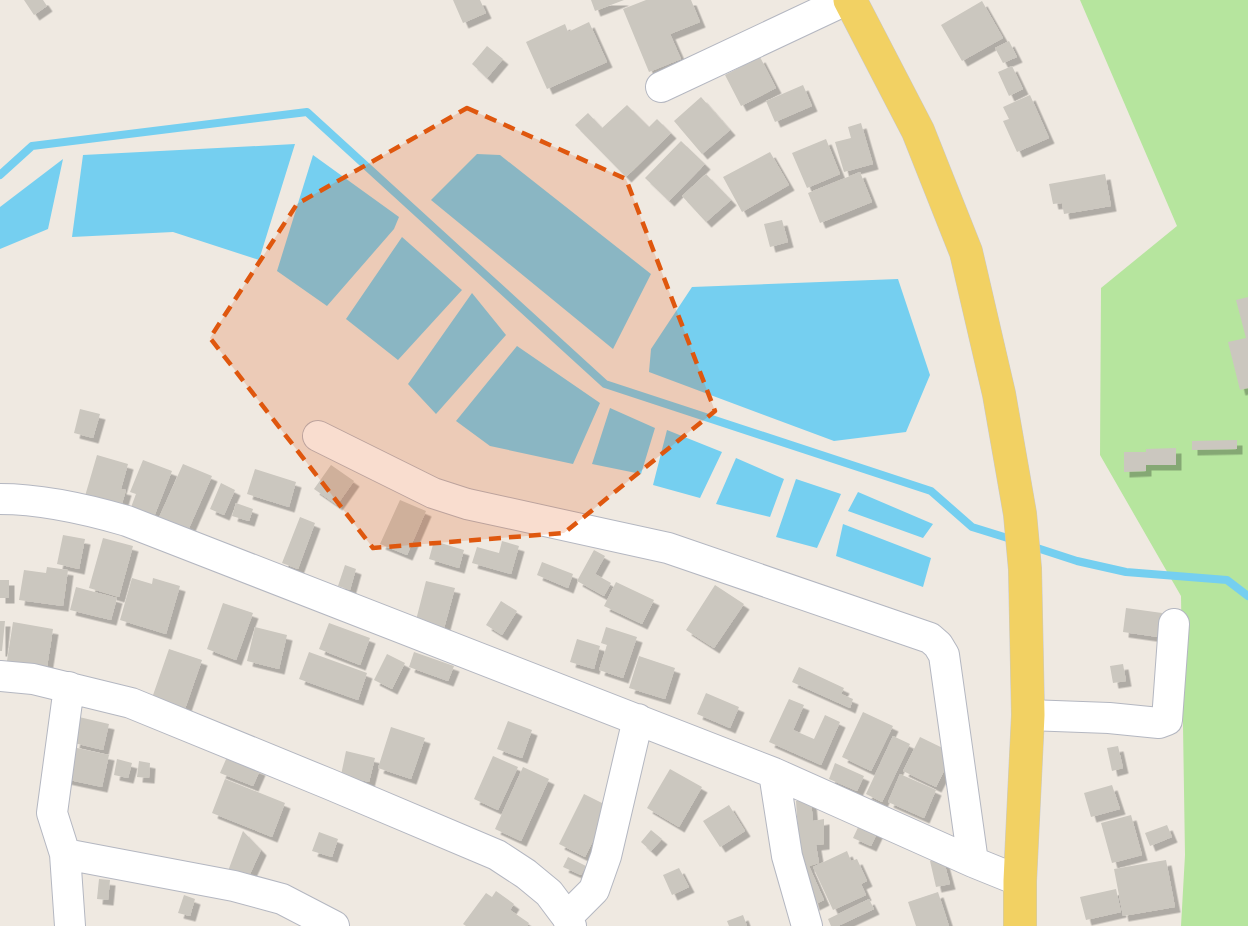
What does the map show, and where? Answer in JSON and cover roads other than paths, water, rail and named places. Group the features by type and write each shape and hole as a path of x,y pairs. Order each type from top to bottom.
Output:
{"main road":[{"path":"848,0 918,130 966,252 999,394 1020,514 1025,569 1028,715 1020,926"}],"street":[{"path":"661,87 848,0"},
{"path":"318,436 433,493 467,504 668,548 930,638 944,655 973,862"},
{"path":"0,499 21,499 86,509 127,521 774,773 1020,881"},
{"path":"1028,715 1109,718 1159,723 1167,720 1174,624"},
{"path":"0,676 33,679 131,703 497,855 549,893 569,921 594,890 606,856 638,719"},
{"path":"69,687 52,813 65,854 70,926"},
{"path":"774,773 787,856 807,926"},
{"path":"65,854 253,891 282,899 334,926"}],"water":[{"path":"295,144 259,260 173,232 72,237 83,155"},
{"path":"477,154 500,155 651,274 613,349 431,200"},
{"path":"313,155 399,217 394,229 327,306 277,271"},
{"path":"63,159 48,229 0,249 0,207"},
{"path":"402,237 462,290 398,360 346,319"},
{"path":"898,279 930,375 906,432 834,441 649,372 651,349 692,287"},
{"path":"472,293 506,335 436,414 408,384"},
{"path":"517,346 600,403 573,464 490,446 456,421"},
{"path":"610,408 655,428 641,474 592,464"},
{"path":"667,430 722,452 700,498 653,485"},
{"path":"736,458 784,479 770,517 716,504"},
{"path":"796,479 841,494 817,548 776,537"},
{"path":"858,492 933,524 923,538 848,511"},
{"path":"843,524 931,558 923,587 836,556"}],"waterway":[{"path":"0,175 32,146 307,112 605,384 931,491 972,527 1014,540"},
{"path":"1031,546 1077,561 1126,572 1227,580 1248,596"}]}
